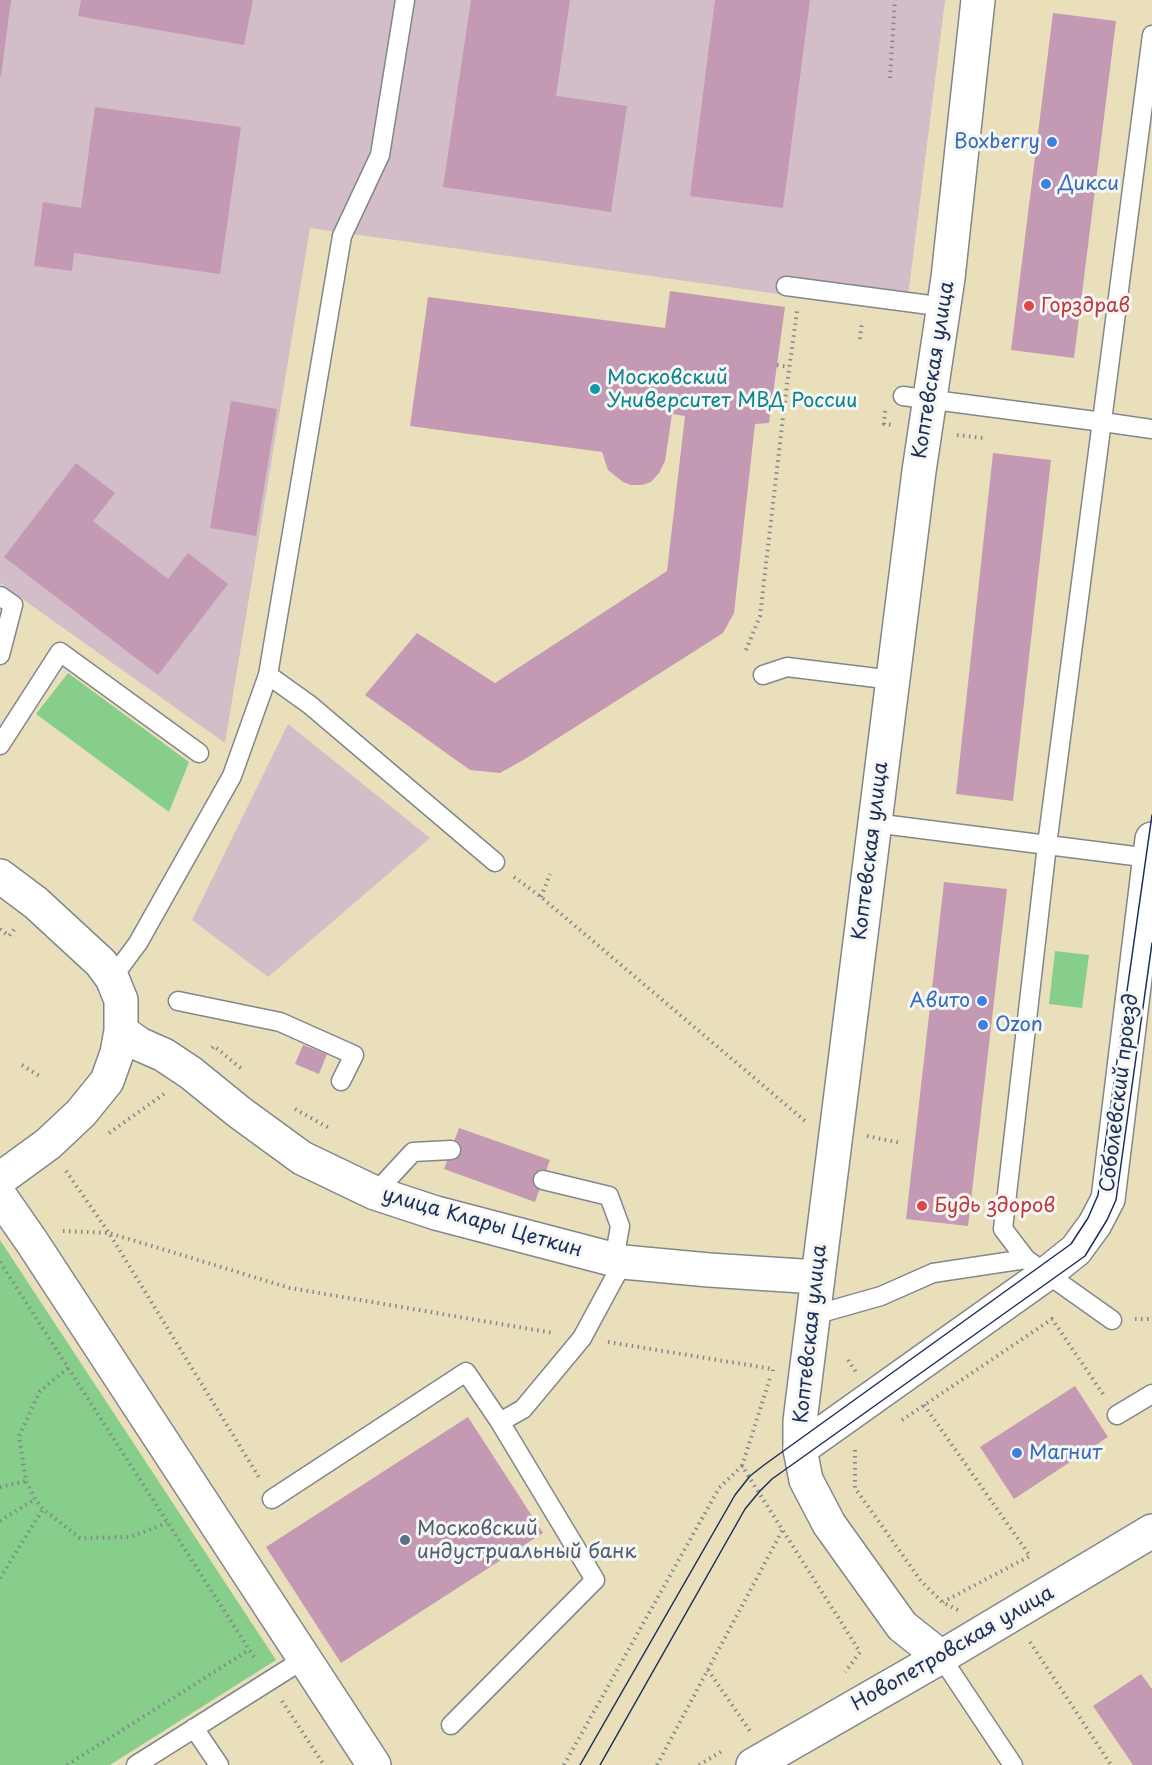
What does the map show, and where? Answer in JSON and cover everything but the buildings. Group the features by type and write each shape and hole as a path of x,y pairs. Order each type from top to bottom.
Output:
{"street":[{"name":"Коптевская улица","path":"941,1657 902,1626 829,1524 806,1480 800,1449 800,1421 919,471 917,398 945,307 978,0"},
{"name":"Соболевский проезд","path":"800,1449 1036,1266 1076,1250 1095,1224 1108,1199 1141,1008 1151,849"},
{"path":"0,876 36,903 101,963 112,978 121,1000 122,1031 107,1080 81,1113 48,1144 0,1179"},
{"name":"улица Клары Цеткин","path":"122,1031 139,1044 164,1055 191,1073 239,1112 303,1158 375,1193 436,1213 618,1261 817,1277"},
{"path":"0,1196 374,1765"},
{"name":"Новопетровская улица","path":"744,1750 941,1657 1152,1531"}],"lane":[{"path":"112,978 138,943 232,776 268,675 342,236 380,156 405,0"},
{"path":"1112,1320 1036,1266 1003,1229 1047,845 1152,35"},
{"path":"793,287 945,307"},
{"path":"917,398 1152,429"},
{"path":"0,596 13,605 0,654"},
{"path":"0,745 60,652 199,753"},
{"path":"763,675 787,667 893,680"},
{"path":"268,675 310,705 495,862"},
{"path":"874,823 1047,845 1151,849"},
{"path":"178,1000 280,1022 354,1055 341,1081"},
{"path":"375,1193 413,1152 451,1150"},
{"path":"500,1422 523,1409 582,1338 618,1261 620,1226 609,1196 543,1180"},
{"path":"814,1315 881,1296 933,1273 1036,1266"},
{"path":"272,1499 466,1372 500,1422 595,1580 451,1725"},
{"path":"1117,1415 1152,1394"},
{"path":"941,1657 1013,1765"},
{"path":"136,1765 304,1659"},
{"path":"194,1728 219,1765"}],"path":[{"path":"890,78 895,0"},
{"path":"746,650 760,616 789,368 793,287"},
{"path":"777,365 789,368"},
{"path":"495,862 541,897 809,1125"},
{"path":"541,897 550,874"},
{"path":"0,929 9,936 17,927"},
{"path":"22,1065 41,1077"},
{"path":"60,1163 109,1233 272,1499"},
{"path":"324,1765 1,1262 52,1231 109,1233 290,1288 773,1369 742,1466 719,1488 564,1765"},
{"path":"900,1421 1052,1319 1117,1415"},
{"path":"68,1368 40,1391 19,1436 26,1481 35,1499 43,1509 80,1538 130,1537 167,1522"},
{"path":"924,1405 1030,1556 942,1602"},
{"path":"864,1444 855,1450 855,1488 921,1581 942,1602 992,1626 1004,1647 1024,1634 1111,1765"},
{"path":"742,1466 860,1652 842,1677"},
{"path":"0,1487 26,1481"},
{"path":"0,1521 35,1499"},
{"path":"0,1578 43,1509"},
{"path":"657,1765 783,1529"},
{"path":"67,1765 249,1650"},
{"path":"699,1765 744,1750 708,1670"}],"shaded area":[{"path":"0,0 945,0 906,312 310,228 225,743 0,583"},
{"path":"288,724 430,838 268,977 192,920"}],"green space":[{"path":"68,673 189,762 169,812 36,714"},
{"path":"1055,951 1089,955 1082,1008 1049,1004"},
{"path":"0,1240 276,1660 110,1765 0,1765"}],"tram line":[{"path":"580,1765 735,1495 750,1476 1071,1244 1088,1218 1098,1195 1152,815"},
{"path":"600,1765 745,1509 760,1491 772,1479 1085,1256 1107,1220 1116,1200 1152,943"}],"place":[{"name":"Boxberry","path":"1052,142"},
{"name":"Дикси","path":"1046,184"},
{"name":"Горздрав","path":"1029,306"},
{"name":"Московский Университет МВД России","path":"595,389"},
{"name":"Авито","path":"982,1001"},
{"name":"Ozon","path":"983,1025"},
{"name":"Будь здоров","path":"922,1206"},
{"name":"Магнит","path":"1017,1453"},
{"name":"Московский индустриальный банк","path":"405,1540"}]}
